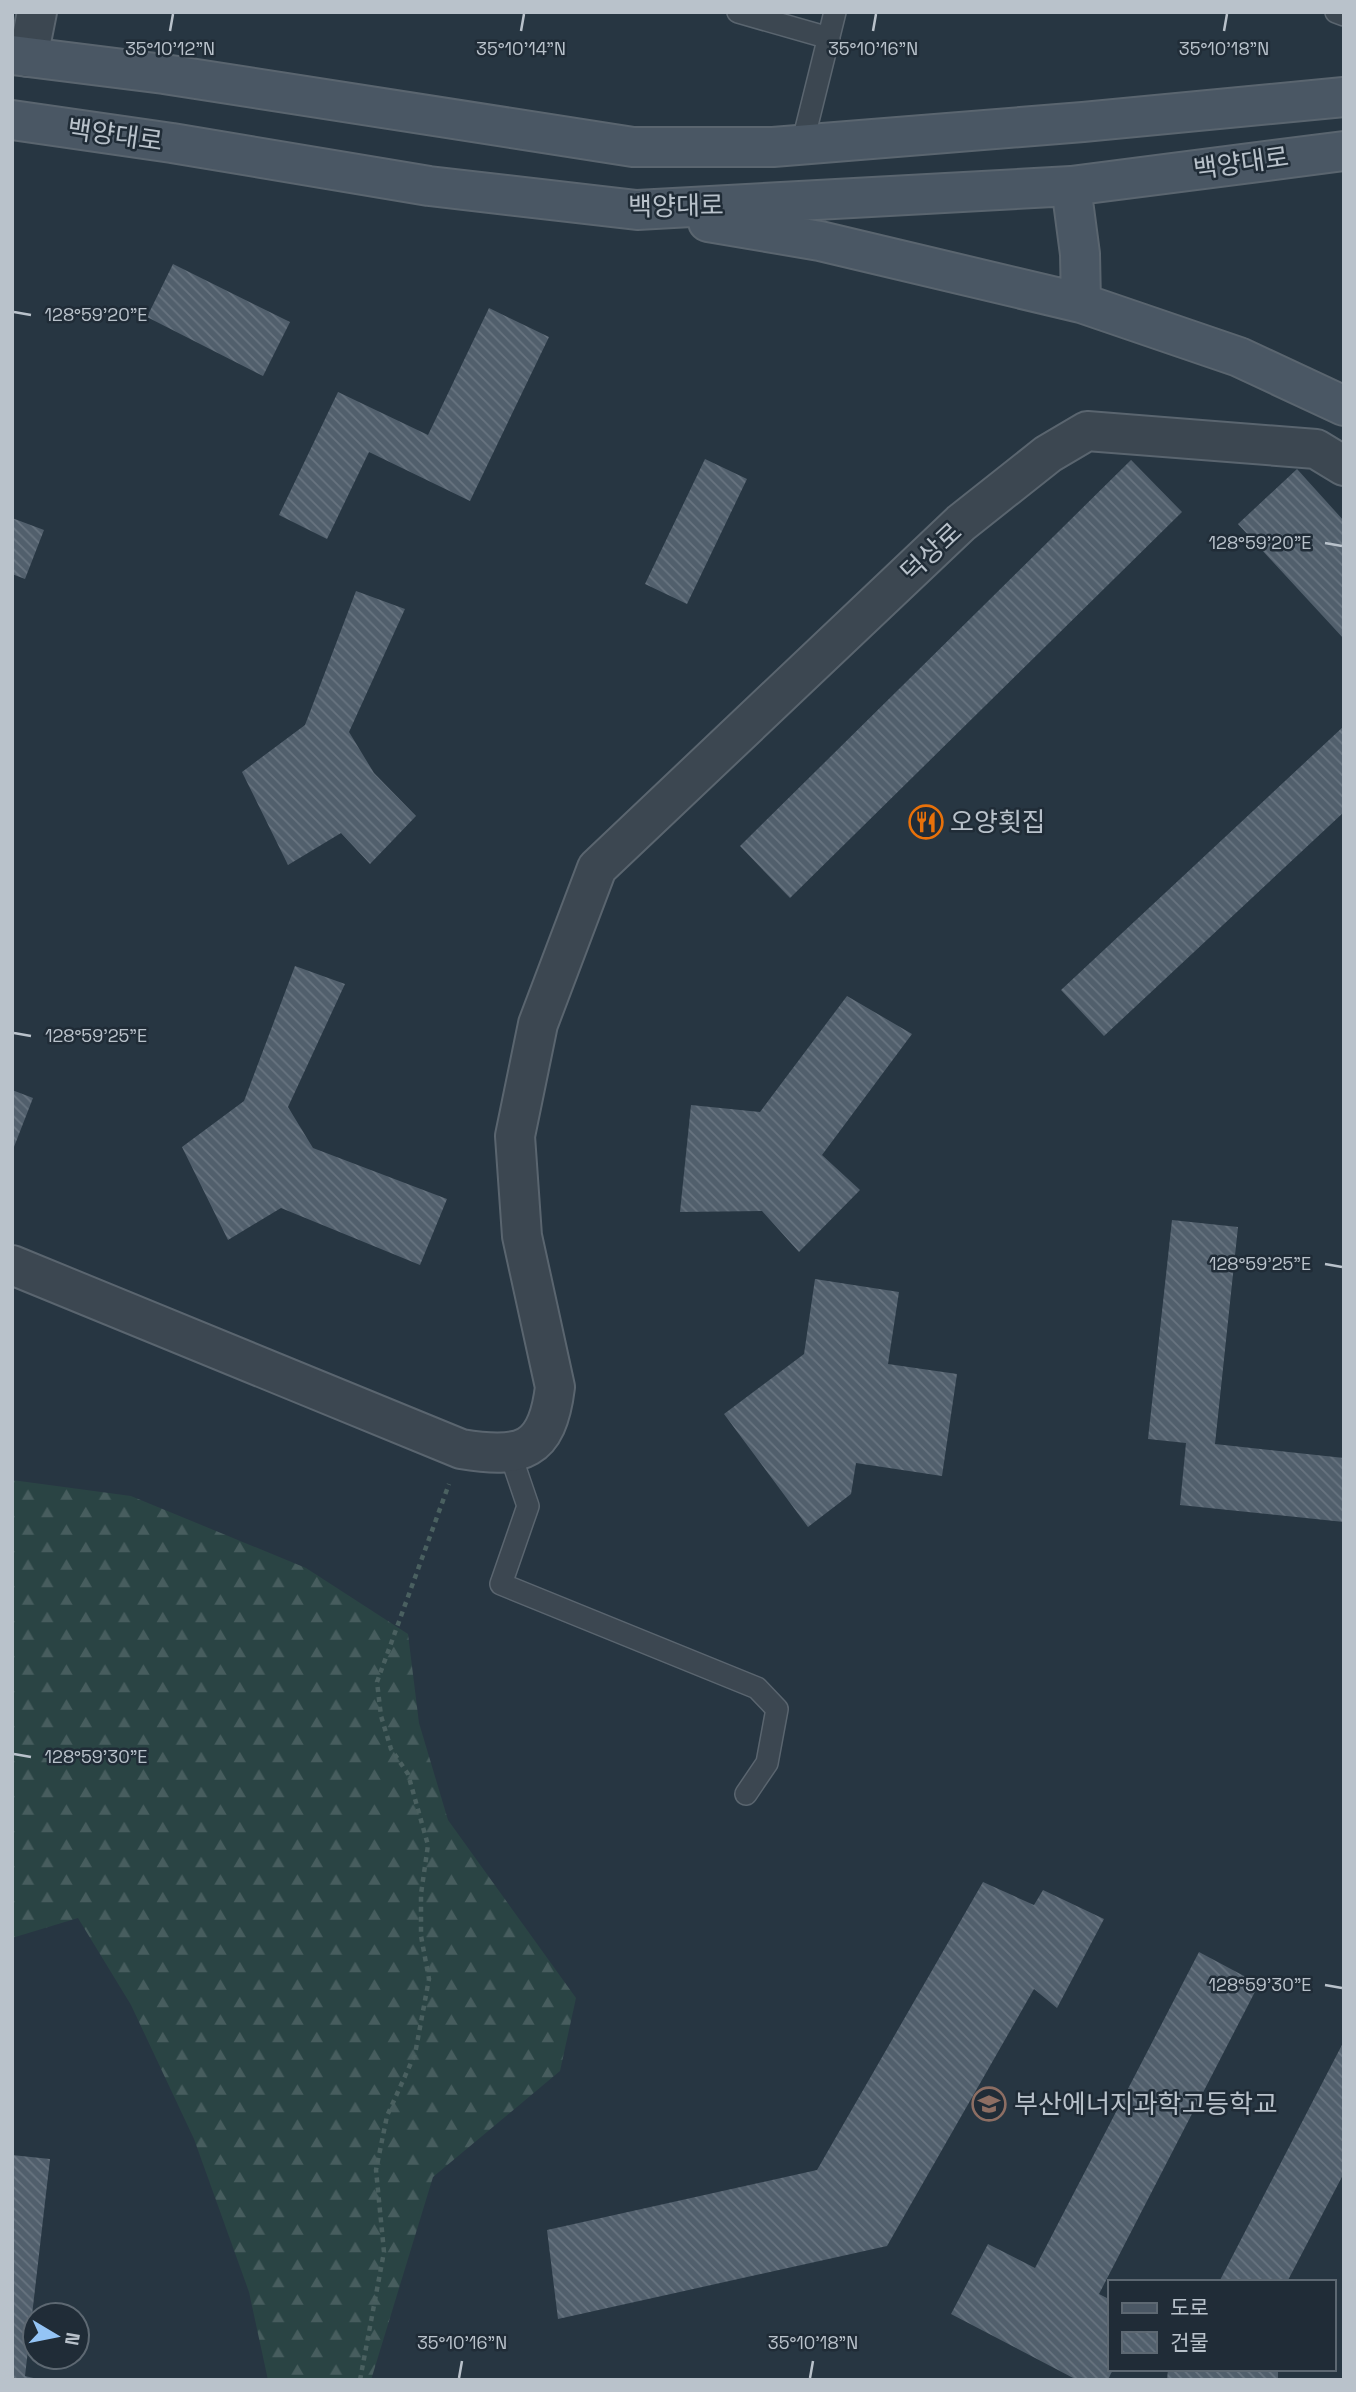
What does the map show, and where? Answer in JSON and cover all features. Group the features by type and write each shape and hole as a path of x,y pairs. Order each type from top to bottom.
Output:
{"main road":[{"name":"백양대로","path":"20,56 164,74 633,147 802,145 1344,97"},
{"name":"백양대로","path":"12,120 172,143 429,186 637,210 1071,186 1344,151"},
{"path":"1071,186 1080,254 1081,303"},
{"path":"637,210 820,241 1081,303 1239,358 1344,406"}],"street":[{"path":"20,56 37,12"},
{"name":"덕상로","path":"510,1453 532,1444 542,1434 552,1412 555,1387 522,1236 515,1136 538,1024 597,868 961,523 1048,453 1087,431 1316,449 1344,466"},
{"path":"12,1265 461,1449 493,1454 510,1453"}],"lane":[{"path":"738,12 829,38"},
{"path":"802,145 835,12"},
{"path":"1336,12 1344,15"},
{"path":"510,1453 528,1506 501,1584 757,1688 777,1709 767,1763 746,1794"}],"path":[{"path":"360,2380 384,2252 376,2171 387,2116 415,2054 429,1979 421,1936 421,1894 428,1845 408,1774 391,1749 381,1716 377,1682 461,1449"}],"green space":[{"path":"12,1480 131,1496 306,1568 408,1634 419,1723 448,1820 576,1998 560,2071 433,2177 371,2380 268,2380 249,2292 194,2139 131,2005 78,1918 12,1938"}],"building":[{"path":"173,264 290,322 263,376 147,317"},
{"path":"489,308 549,337 470,501 369,452 327,539 279,515 338,392 428,435"},
{"path":"705,459 747,479 687,604 645,584"},
{"path":"1131,460 1182,512 790,898 740,846"},
{"path":"1297,469 1344,521 1344,639 1238,524"},
{"path":"12,518 44,530 25,579 12,574"},
{"path":"356,591 405,609 349,732 374,773 416,816 370,864 341,833 288,865 242,772 305,725"},
{"path":"1344,726 1344,812 1104,1036 1061,990"},
{"path":"295,966 345,984 288,1107 313,1148 447,1199 420,1265 281,1208 228,1240 182,1147 244,1101"},
{"path":"847,996 912,1034 822,1155 860,1190 799,1252 762,1211 680,1212 691,1105 760,1112"},
{"path":"12,1090 33,1098 12,1152"},
{"path":"1172,1220 1238,1227 1215,1444 1344,1458 1344,1522 1180,1505 1186,1443 1148,1439"},
{"path":"815,1279 899,1292 888,1364 957,1374 942,1476 856,1463 851,1494 808,1527 724,1414 804,1354"},
{"path":"983,1882 1034,1905 1043,1890 1104,1919 1057,2008 1034,1989 887,2246 558,2319 547,2230 817,2170"},
{"path":"1199,1952 1259,1984 1099,2294 1108,2298 1108,2371 1112,2371 1108,2380 1077,2380 951,2314 988,2244 1035,2268"},
{"path":"1344,2041 1344,2173 1288,2280 1220,2280"},
{"path":"12,2155 50,2159 34,2301 21,2301 21,2371 26,2371 25,2376 42,2380 12,2380"},
{"path":"1168,2371 1278,2371 1278,2380 1167,2380"}],"place":[{"name":"오양횟집","path":"926,822"},
{"name":"부산에너지과학고등학교","path":"989,2104"}]}
